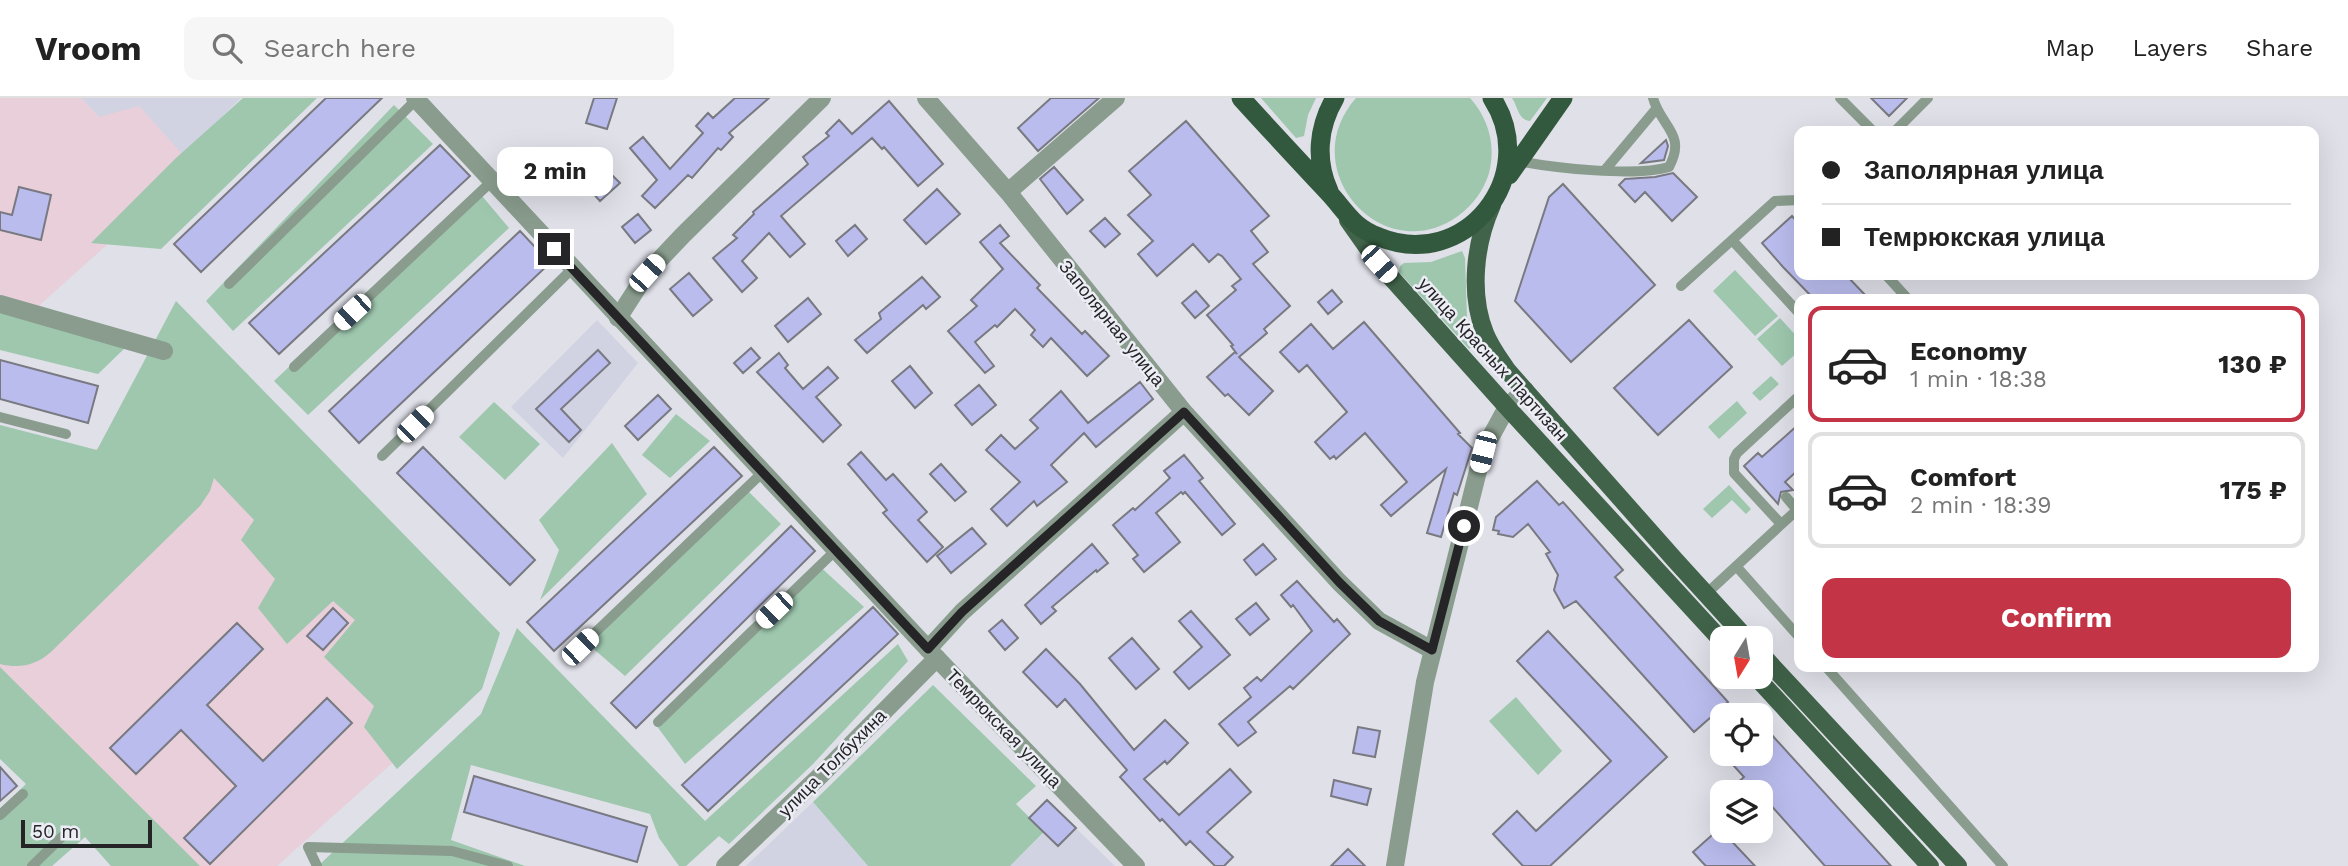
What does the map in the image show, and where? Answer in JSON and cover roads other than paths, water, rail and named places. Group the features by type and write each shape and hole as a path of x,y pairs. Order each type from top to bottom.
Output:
{"highway":[{"name":"улица Красных Партизан","path":"1241,98 1334,200"},
{"path":"1335,98 1326,115 1320,142 1322,169 1334,200 1350,219 1371,234 1396,243 1423,244 1440,241 1464,230 1479,219 1563,98"},
{"name":"улица Красных Партизан","path":"1492,98 1503,117 1508,144 1508,162 1498,193"}],"main road":[{"name":"улица Красных Партизан","path":"1498,193 1479,240 1477,263 1478,307 1483,330 1493,349 1525,390 1735,626"},
{"name":"улица Красных Партизан","path":"1334,200 1379,264 1710,628"},
{"path":"1773,667 1958,866"},
{"path":"1768,690 1930,866"}],"street":[{"path":"618,318 647,273 822,98"},
{"name":"Заполярная улица","path":"926,98 1008,192 1184,412 1339,582 1379,621 1432,650"},
{"path":"1008,192 1116,98"},
{"name":"Темрюкская улица","path":"417,99 932,654 1136,866"},
{"path":"0,304 164,351"},
{"path":"1395,866 1432,650 1483,452 1507,407 1525,390"},
{"name":"улица Толбухина","path":"725,866 821,775 932,654 962,612 1184,412"}],"lane":[{"path":"1517,161 1542,166 1605,170 1655,171 1669,167 1677,153 1674,135 1656,109 1653,98"},
{"path":"1840,98 1867,126"},
{"path":"1900,126 1928,98"},
{"path":"229,284 417,99"},
{"path":"1605,170 1656,109"},
{"path":"295,367 492,181"},
{"path":"1681,286 1775,201 1794,200"},
{"path":"1732,240 1794,308"},
{"path":"382,456 572,269"},
{"path":"1891,280 1903,294"},
{"path":"1781,524 1736,476 1734,460 1737,453 1794,401"},
{"path":"0,417 66,434"},
{"path":"580,647 763,472"},
{"path":"1786,497 1794,505"},
{"path":"1706,594 1794,513"},
{"path":"658,722 835,550"},
{"path":"1736,566 1794,631"},
{"path":"1829,672 2003,866"},
{"path":"0,815 23,794"},
{"path":"32,866 68,831"},
{"path":"317,866 308,847 452,851 508,866"}]}
